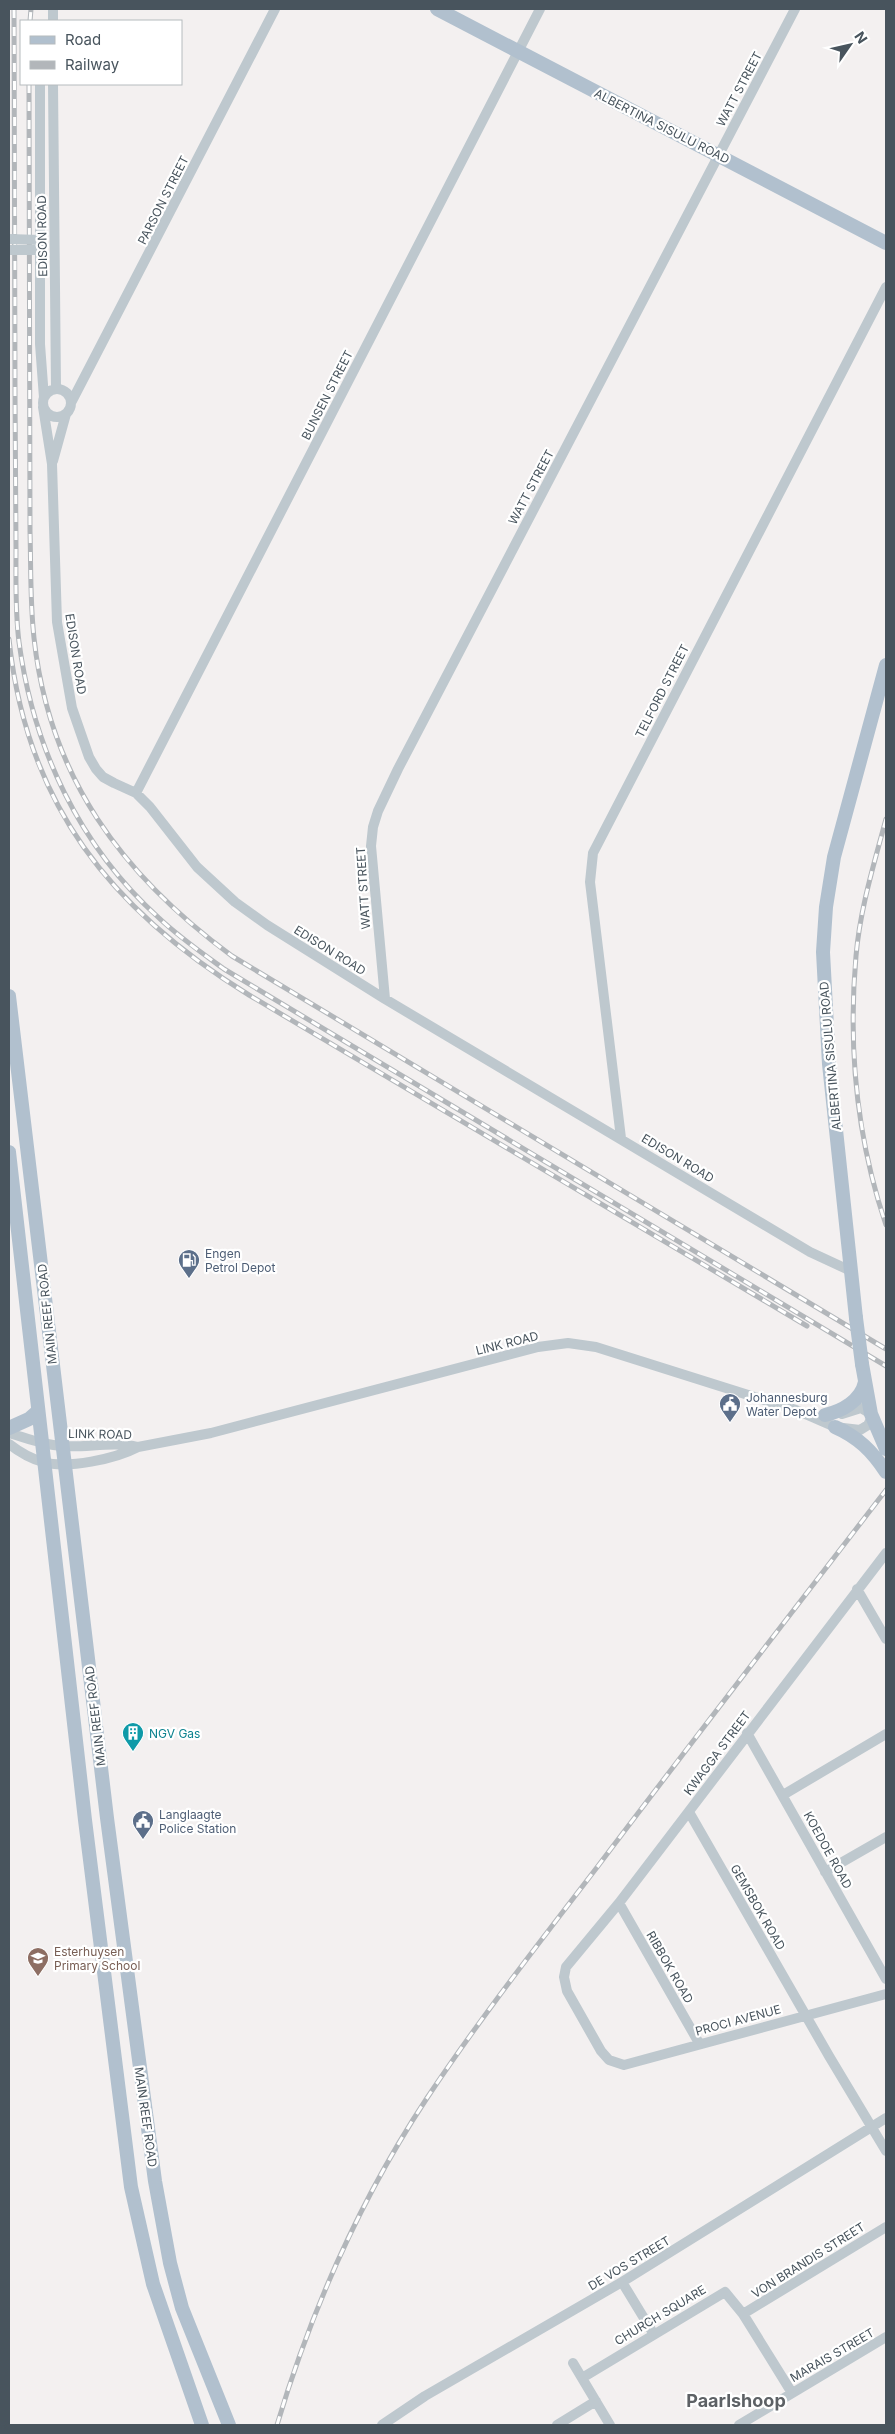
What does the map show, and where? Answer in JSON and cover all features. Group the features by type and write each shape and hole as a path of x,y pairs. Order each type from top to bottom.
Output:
{"main road":[{"name":"ALBERTINA SISULU ROAD","path":"437,9 886,243"},
{"name":"ALBERTINA SISULU ROAD","path":"886,665 834,857 826,907 823,952 828,1054 856,1318 871,1416 886,1450"},
{"name":"MAIN REEF ROAD","path":"9,996 63,1465 155,2181 170,2263 182,2308 229,2425"},
{"name":"MAIN REEF ROAD","path":"9,1152 94,1898 131,2186 153,2284 202,2425"},
{"path":"825,1415 841,1410 859,1396 865,1382"},
{"path":"9,1428 38,1411"},
{"path":"835,1427 849,1433 866,1446 886,1472"},
{"path":"94,1898 117,1896"},
{"path":"101,1951 124,1947"}],"street":[{"name":"PARSON STREET","path":"66,414 275,9"},
{"name":"BUNSEN STREET","path":"136,792 540,9"},
{"name":"WATT STREET","path":"385,999 372,863 373,827 378,811 398,769 796,9"},
{"name":"EDISON ROAD","path":"40,85 41,362 52,464 56,622 72,708 86,750 96,769 103,777 136,792 150,807 197,868 235,902 267,925 385,999 810,1252 851,1271"},
{"name":"EDISON ROAD","path":"53,85 57,389"},
{"path":"9,239 40,245"},
{"path":"9,250 40,245"},
{"name":"TELFORD STREET","path":"621,1138 590,882 593,853 886,287"},
{"path":"41,362 57,389 72,401"},
{"path":"66,414 53,416 44,402 57,389 84,380"},
{"name":"EDISON ROAD","path":"52,464 66,414"},
{"name":"LINK ROAD","path":"9,1444 43,1462 63,1465 118,1455 138,1448 211,1433 538,1347 562,1344 596,1347 796,1410 835,1427 860,1430 868,1425 871,1416"},
{"path":"796,1410 825,1415 843,1414 861,1408 871,1416"},
{"name":"LINK ROAD","path":"9,1433 41,1443 61,1446 127,1444 138,1448"},
{"name":"KWAGGA STREET","path":"601,2051 567,1991 564,1977 566,1967 619,1903 886,1553"},
{"path":"857,1589 886,1639"},
{"name":"KOEDOE ROAD","path":"747,1733 886,1979"},
{"path":"782,1795 886,1734"},
{"name":"GEMSBOK ROAD","path":"689,1812 886,2151"},
{"path":"825,1872 886,1837"},
{"name":"RIBBOK ROAD","path":"619,1903 699,2043"},
{"name":"PROCI AVENUE","path":"601,2051 609,2060 624,2065 699,2043 886,1994"},
{"name":"DE VOS STREET","path":"382,2425 425,2396 622,2282 886,2118"},
{"name":"VON BRANDIS STREET","path":"743,2314 886,2227"},
{"path":"622,2282 653,2333"},
{"name":"CHURCH SQUARE","path":"582,2378 723,2292 729,2294 743,2314 792,2393"},
{"name":"MARAIS STREET","path":"739,2425 886,2337"},
{"path":"573,2363 610,2425"},
{"path":"557,2425 596,2401"}],"railway":[{"path":"14,9 16,607 19,642 26,681 36,719 48,756 64,792 83,827 105,859 131,890 174,932 224,969 886,1366"},
{"path":"30,20 31,9"},
{"path":"29,85 30,531 31,598 34,638 42,688 56,735 74,778 97,819 125,856 157,892 193,925 232,956 886,1349"},
{"path":"9,639 19,698 34,752 56,802 84,847 117,889 156,927 200,962 249,995 807,1326"},
{"path":"886,819 868,887 858,938 853,1024 854,1058 862,1126 868,1159 886,1225"},
{"path":"277,2425 290,2382 340,2256 381,2175 427,2098 511,1980 886,1490"}],"place":[{"name":"Engen Petrol Depot","path":"189,1279"},
{"name":"Johannesburg Water Depot","path":"730,1423"},
{"name":"NGV Gas","path":"133,1752"},
{"name":"Langlaagte Police Station","path":"143,1840"},
{"name":"Esterhuysen Primary School","path":"38,1977"}],"district":[{"name":"Paarlshoop","path":"736,2400"}]}
